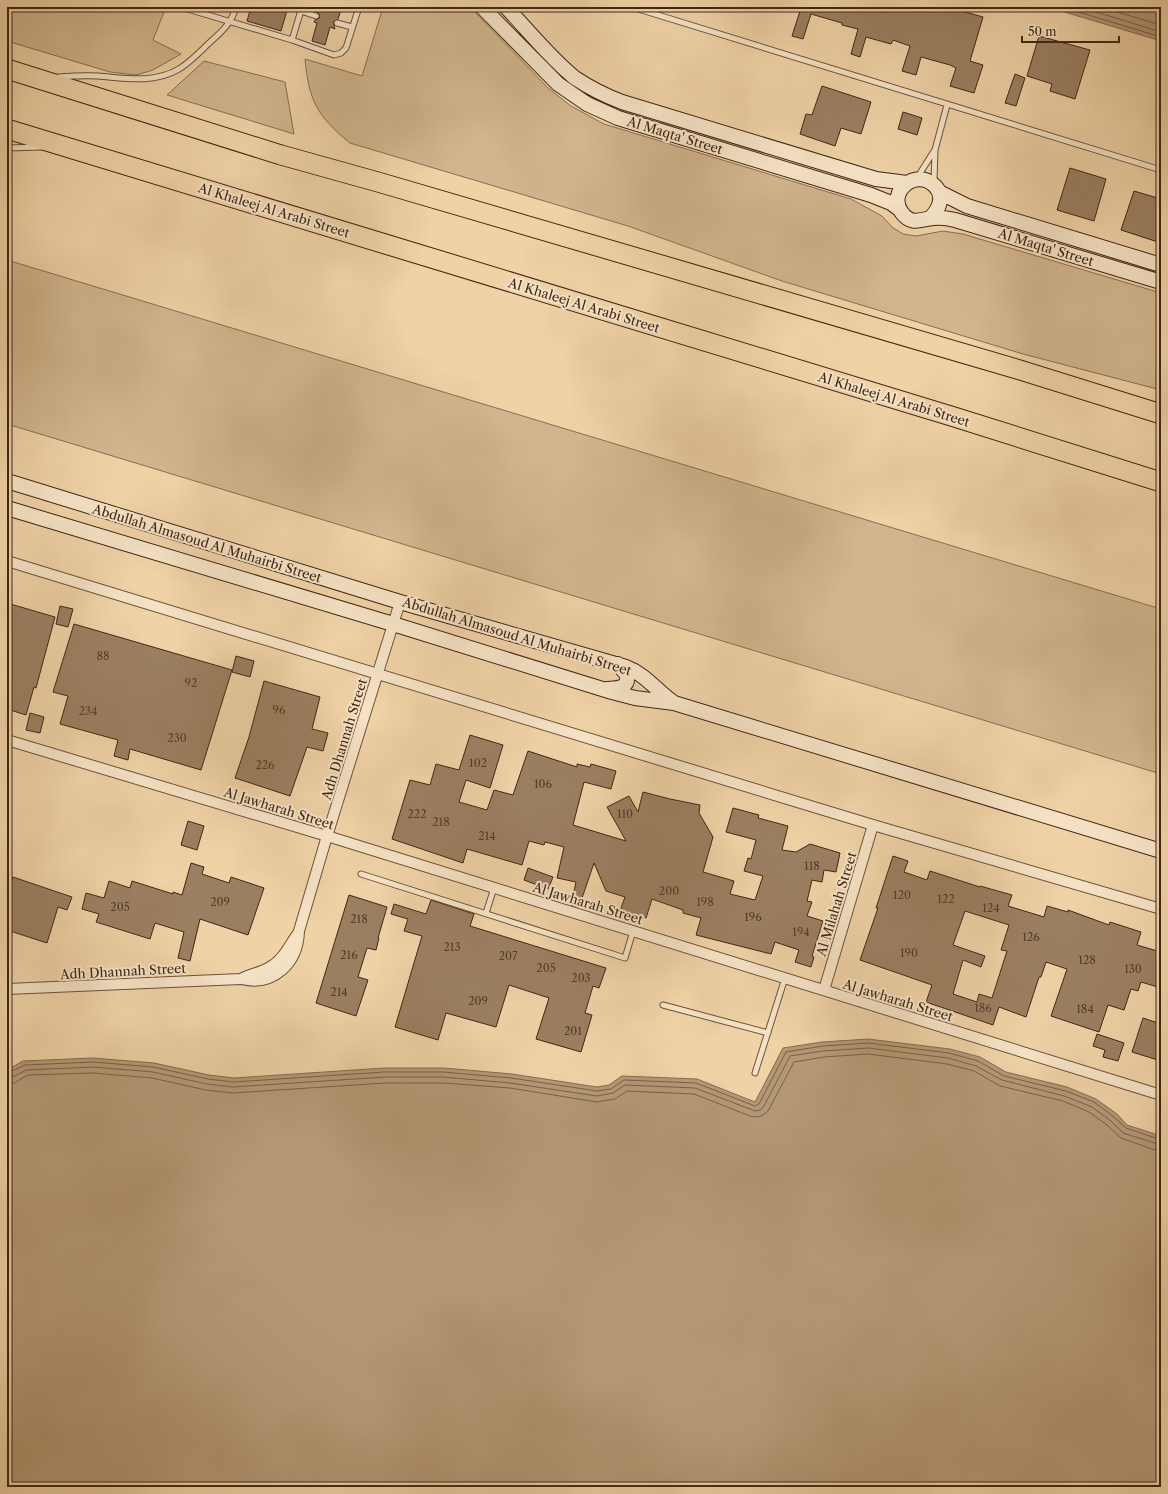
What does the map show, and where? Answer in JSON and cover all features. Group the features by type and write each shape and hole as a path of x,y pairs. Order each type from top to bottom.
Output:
{"highway":[{"path":"7,70 281,155 1020,370 1161,414"},
{"name":"Al Khaleej Al Arabi Street","path":"7,129 951,416 1161,482"}],"street":[{"name":"Al Maqta' Street","path":"482,7 558,84 586,104 618,118 871,195 891,203 899,209"},
{"name":"Al Maqta' Street","path":"506,7 563,67 576,78 606,96 876,179 912,181"},
{"path":"923,179 937,189 940,200 936,213 930,218 922,221 913,220 905,216 899,209 898,194 901,188 912,181 923,179"},
{"name":"Al Maqta' Street","path":"937,189 967,206 1161,265"},
{"name":"Al Maqta' Street","path":"930,218 955,220 1161,282"},
{"name":"Abdullah Almasoud Al Muhairbi Street","path":"7,481 400,602 618,664 639,673 659,692 674,703"},
{"name":"Abdullah Almasoud Al Muhairbi Street","path":"7,508 393,624 602,689 635,698 674,703"},
{"path":"7,560 377,675 873,826 1161,909"},
{"name":"Adh Dhannah Street","path":"7,989 241,979 268,969 275,964 286,952 299,931 400,602"},
{"path":"602,689 620,688 627,684 627,675 618,664"},
{"path":"674,703 1161,851"},
{"name":"Al Jawharah Street","path":"7,740 327,836 1161,1095"},
{"name":"Al Milahah Street","path":"824,990 873,826"}],"lane":[{"path":"181,7 292,40 334,55 338,55 346,48 359,7"},
{"path":"38,79 95,76 149,79 164,76 188,63 231,22 236,7"},
{"path":"632,7 1161,170"},
{"path":"292,40 301,9 316,16"},
{"path":"337,23 352,27"},
{"path":"937,189 935,150 947,105"},
{"path":"7,148 31,149 58,145"},
{"path":"912,181 935,150"},
{"path":"361,874 625,958 632,931"},
{"path":"486,913 494,888"},
{"path":"755,1073 785,978"},
{"path":"663,1005 768,1033"}],"shaded area":[{"path":"7,7 166,7 153,40 181,54 153,70 136,75 110,72 7,41"},
{"path":"383,7 470,7 548,88 571,106 604,124 851,199 882,216 892,227 903,234 916,236 943,231 963,234 1161,293 1161,390 1023,354 782,281 628,226 350,143 322,116 317,107 309,86 305,59 362,76"},
{"path":"204,61 285,82 294,134 167,95"},
{"path":"7,260 1161,609 1161,774 7,424"}],"water":[{"path":"1048,7 1161,7 1161,41"},
{"path":"868,1039 950,1049 980,1057 1006,1072 1067,1087 1096,1099 1117,1114 1127,1125 1161,1136 1161,1487 7,1487 7,1070 23,1061 93,1058 154,1063 209,1075 234,1078 384,1068 444,1068 512,1074 597,1087 609,1085 622,1076 697,1079 755,1102 783,1048 822,1042"}],"building":[{"path":"251,7 288,7 281,31 247,21"},
{"path":"318,7 342,7 338,19 333,22 335,29 330,27 325,45 312,41 317,23 314,22 320,17 317,12"},
{"path":"797,7 948,7 983,17 970,61 983,65 974,93 950,86 956,68 950,65 921,57 916,75 902,71 910,46 893,40 891,44 866,37 860,57 851,54 858,29 842,25 842,23 811,14 803,39 792,36 800,11 797,10"},
{"path":"1039,36 1090,50 1075,99 1050,91 1052,84 1027,76"},
{"path":"1015,74 1025,78 1016,106 1005,103"},
{"path":"822,86 871,102 861,134 841,128 835,146 800,134 806,114 812,115"},
{"path":"903,112 922,118 917,135 898,129"},
{"path":"1070,168 1106,179 1094,221 1057,210"},
{"path":"1134,191 1161,199 1161,243 1121,230"},
{"path":"7,603 55,617 36,688 34,687 26,715 7,709"},
{"path":"60,606 73,609 68,627 56,624"},
{"path":"74,624 232,670 201,770 130,749 128,760 114,756 118,740 60,724 68,696 53,692"},
{"path":"236,656 254,661 250,677 232,672"},
{"path":"264,681 320,697 312,729 328,733 323,751 307,747 290,796 235,778 249,737"},
{"path":"30,713 44,717 40,733 26,730"},
{"path":"470,735 503,745 490,788 466,780 459,802 487,810 494,790 513,795 528,751 577,767 577,764 590,767 591,764 616,771 611,789 584,782 573,825 626,841 607,807 629,796 638,812 643,792 700,805 699,813 713,837 703,872 734,881 730,894 755,900 763,876 744,871 748,858 751,859 756,840 726,832 733,808 759,815 758,818 788,826 782,850 796,852 810,844 840,853 836,872 824,870 822,882 812,880 807,901 812,902 807,916 823,921 812,956 814,957 811,967 795,962 799,950 775,942 771,954 696,935 701,918 683,913 683,910 652,899 646,918 620,911 625,897 606,891 594,863 579,907 571,905 576,882 557,878 564,847 545,842 544,845 529,841 522,865 467,849 463,863 392,839 410,780 430,785 436,764 459,770"},
{"path":"188,821 204,826 197,850 181,845"},
{"path":"893,856 908,861 904,872 927,880 930,871 980,887 1012,895 1008,906 1044,917 1047,906 1068,912 1068,910 1109,925 1110,922 1141,932 1137,945 1161,952 1161,988 1141,982 1138,991 1131,989 1124,1010 1108,1005 1099,1032 1051,1016 1067,969 1046,962 1041,977 1039,977 1026,1017 999,1007 993,1025 926,1002 932,985 860,960 878,908 876,908","holes":["965,911 1009,925 1001,950 1007,951 992,998 979,994 977,1002 953,994 963,960 981,967 985,956 953,945"]},
{"path":"191,863 204,867 202,874 229,883 231,877 264,888 248,935 200,919 190,961 178,958 184,932 155,923 150,939 96,922 99,914 82,909 86,893 104,898 109,881 130,888 132,881 173,894 173,892 182,895"},
{"path":"528,868 553,877 548,889 524,880"},
{"path":"13,877 72,897 67,910 58,907 47,943 7,930 7,894"},
{"path":"349,895 387,907 376,950 367,948 358,977 368,980 356,1016 316,1003"},
{"path":"431,900 474,914 470,926 606,968 599,988 593,986 585,1013 592,1015 581,1052 536,1039 549,998 509,985 496,1027 446,1013 438,1040 395,1027 422,936 404,931 408,919 391,914 394,904 426,914"},
{"path":"1143,1018 1161,1024 1161,1061 1132,1052"},
{"path":"1097,1034 1124,1043 1118,1061 1103,1057 1105,1050 1093,1046"}]}
